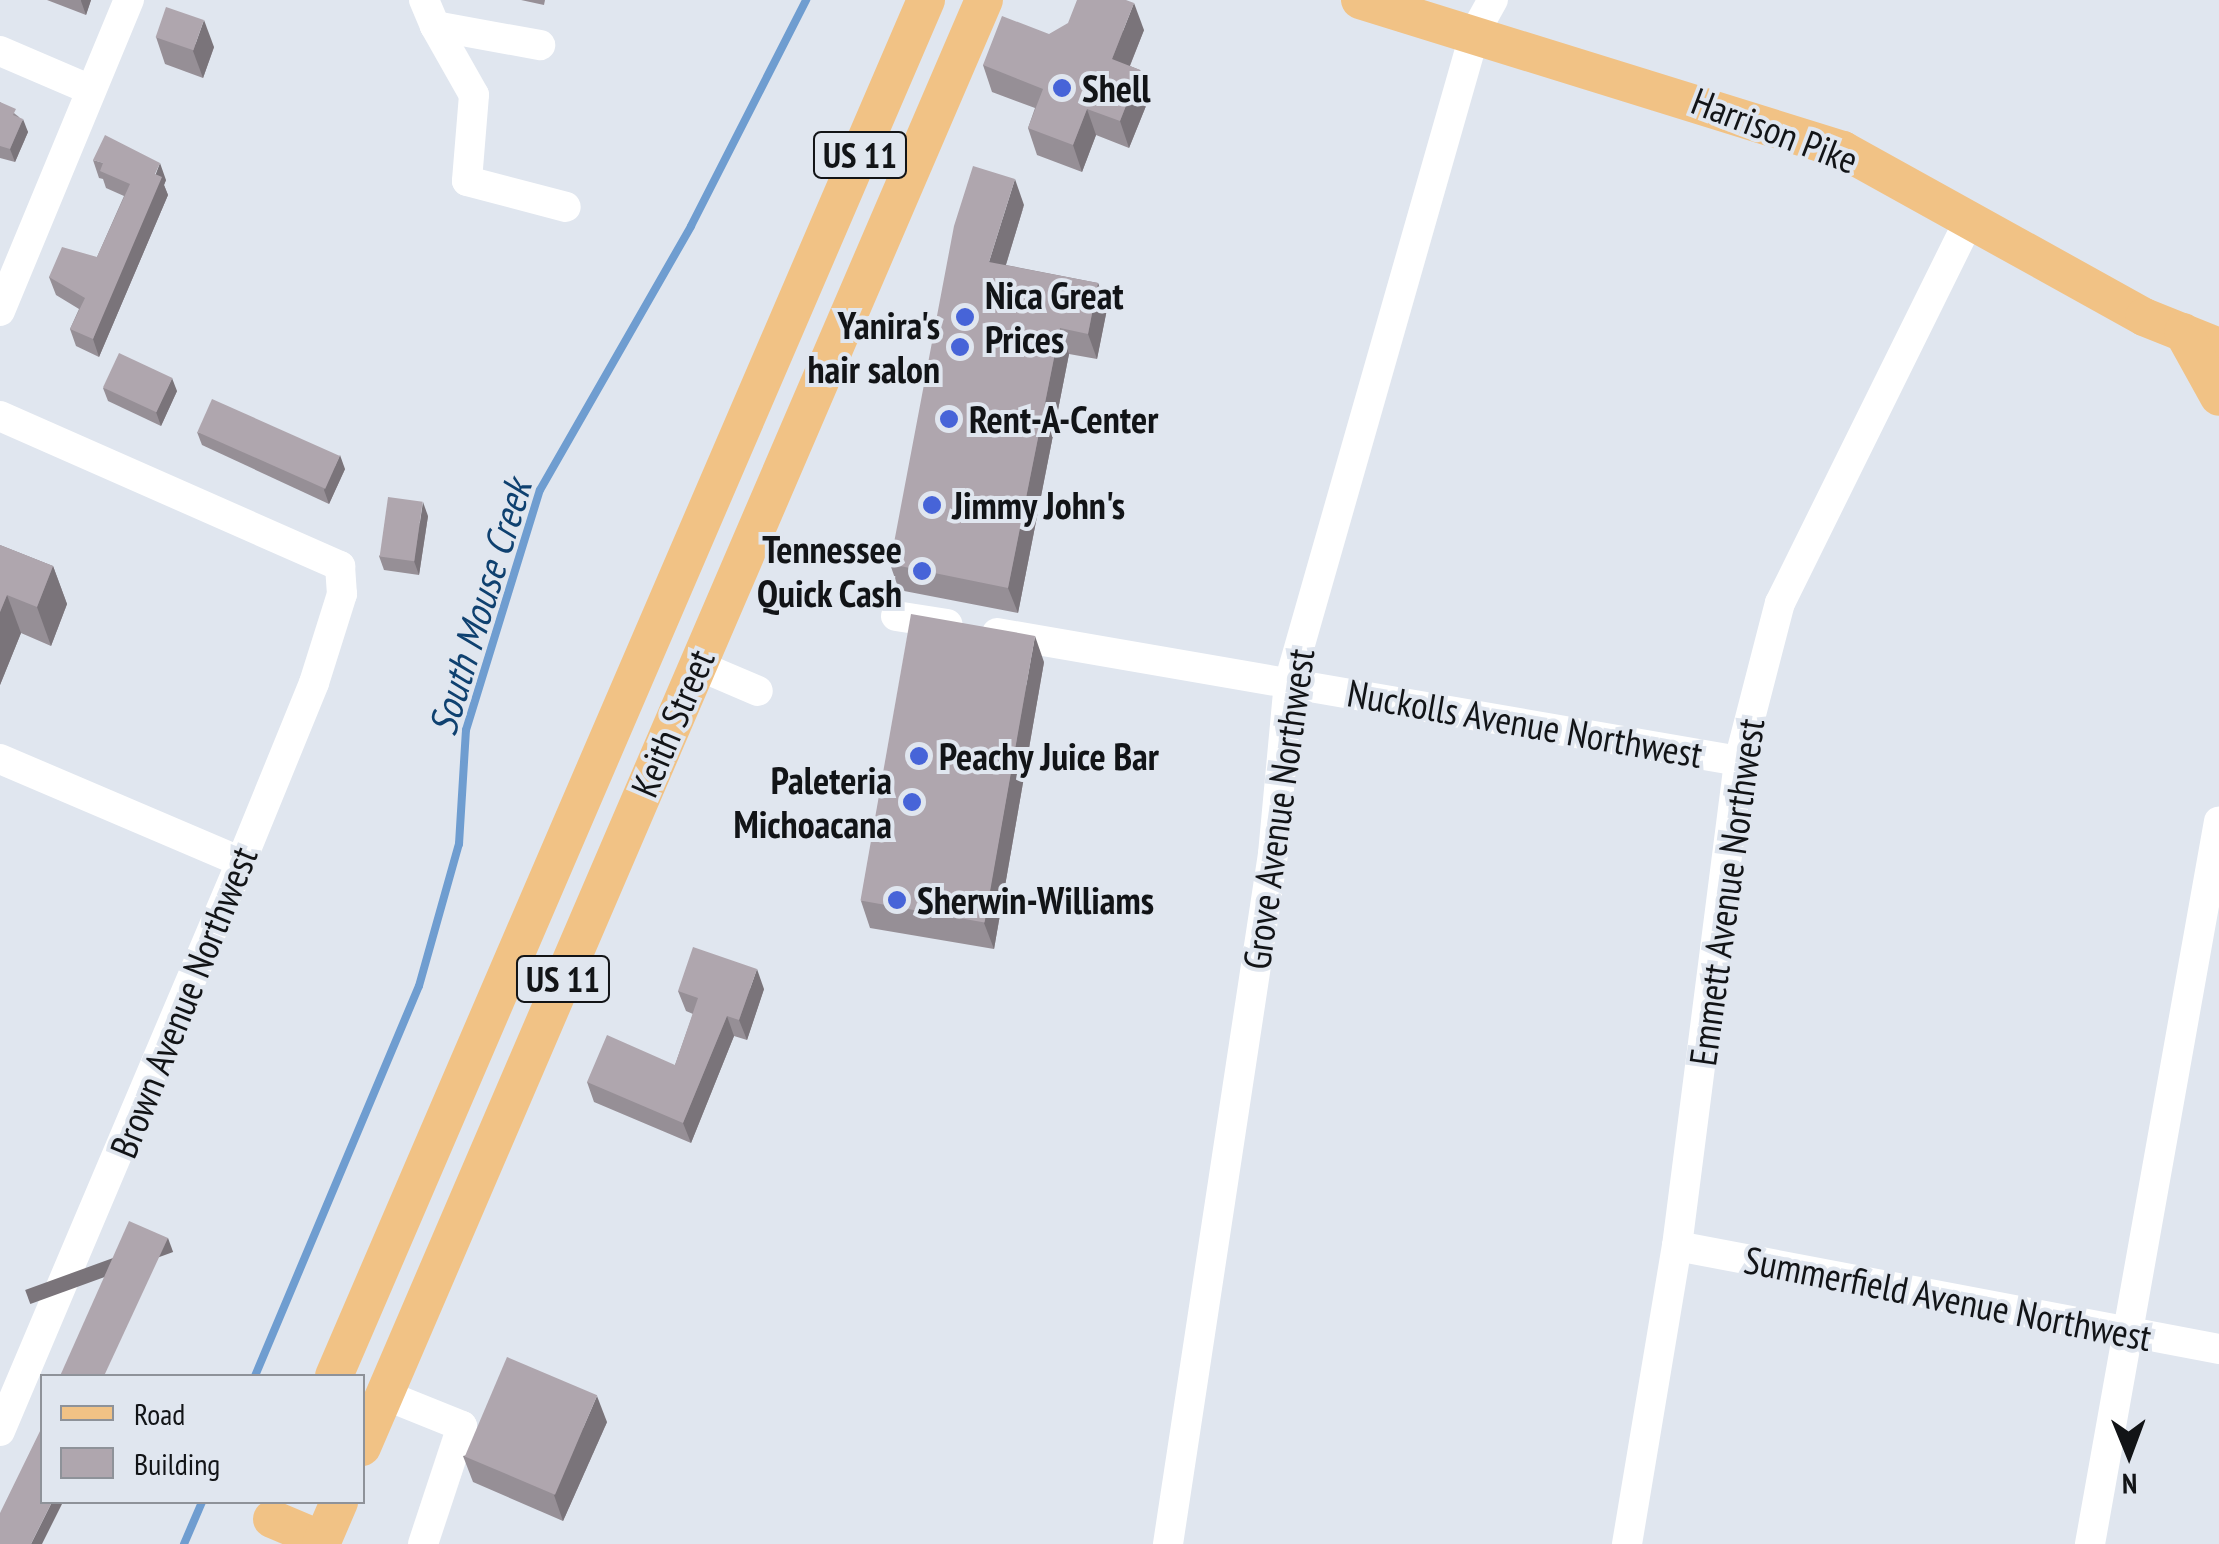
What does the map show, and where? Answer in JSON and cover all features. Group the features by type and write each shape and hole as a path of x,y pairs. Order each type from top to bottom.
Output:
{"main road":[{"name":"Keith Street","path":"365,1440 984,0"},
{"name":"Harrison Pike","path":"1360,0 1484,16 1844,150 1968,222 2182,332 2219,347"},
{"name":"Keith Street","path":"335,1374 651,646 919,8"},
{"path":"2182,332 2219,397"},
{"path":"651,646 697,665"},
{"path":"271,1522 325,1543 338,1504"}],"street":[{"path":"0,311 129,0"},
{"path":"430,13 540,45"},
{"path":"430,13 474,95 467,181 566,207"},
{"name":"Grove Avenue Northwest","path":"1168,1544 1273,854 1289,683 1484,16"},
{"path":"0,51 92,90"},
{"name":"Emmett Avenue Northwest","path":"1627,1544 1677,1246 1740,760 1780,603 1968,222"},
{"name":"Brown Avenue Northwest","path":"0,416 340,566 342,594 314,683 241,862 0,1431"},
{"name":"Nuckolls Avenue Northwest","path":"896,616 1740,760"},
{"path":"697,665 758,691"},
{"path":"0,759 241,862"},
{"path":"2090,1544 2219,821"},
{"name":"Summerfield Avenue Northwest","path":"1677,1246 2219,1349"},
{"path":"385,1395 462,1426 423,1544"}],"building":[{"name":"Shell","path":"1077,0 1134,3 1112,59 1140,70 1120,121 1087,109 1073,145 1028,128 1043,89 983,65 1002,16 1049,34 1068,23"},
{"path":"166,7 204,20 193,50 156,37"},
{"path":"0,102 16,109 13,115 23,119 10,149 0,146"},
{"path":"105,135 160,163 155,174 162,177 93,339 70,329 85,298 49,277 62,247 97,257 130,184 100,171 103,163 93,160"},
{"path":"973,166 1015,179 989,262 1098,283 1088,334 1060,328 1008,588 890,564 954,226"},
{"path":"119,353 172,378 156,412 103,387"},
{"path":"212,399 340,456 325,489 197,432"},
{"path":"388,497 423,502 414,561 380,556"},
{"path":"0,545 53,566 37,607 7,595 0,612"},
{"path":"911,614 1035,636 985,922 860,901"},
{"path":"693,947 757,969 739,1020 727,1016 683,1123 587,1082 607,1035 675,1065 698,998 678,991"},
{"path":"129,1221 168,1238 105,1374 61,1374"},
{"path":"507,1357 597,1395 555,1495 465,1456"},
{"path":"40,1431 40,1504 51,1504 31,1544 0,1544 0,1513"}],"waterway":[{"name":"South Mouse Creek","path":"256,1374 419,986 459,844 466,730 540,490 691,226 806,0"},
{"name":"South Mouse Creek","path":"184,1544 201,1504"}],"place":[{"name":"Shell","path":"1062,88"},
{"name":"Nica Great Prices","path":"965,317"},
{"name":"Yanira's hair salon","path":"960,347"},
{"name":"Rent-A-Center","path":"949,419"},
{"name":"Jimmy John's","path":"932,505"},
{"name":"Tennessee Quick Cash","path":"922,571"},
{"name":"Peachy Juice Bar","path":"919,756"},
{"name":"Paleteria Michoacana","path":"912,802"},
{"name":"Sherwin-Williams","path":"897,900"}]}
